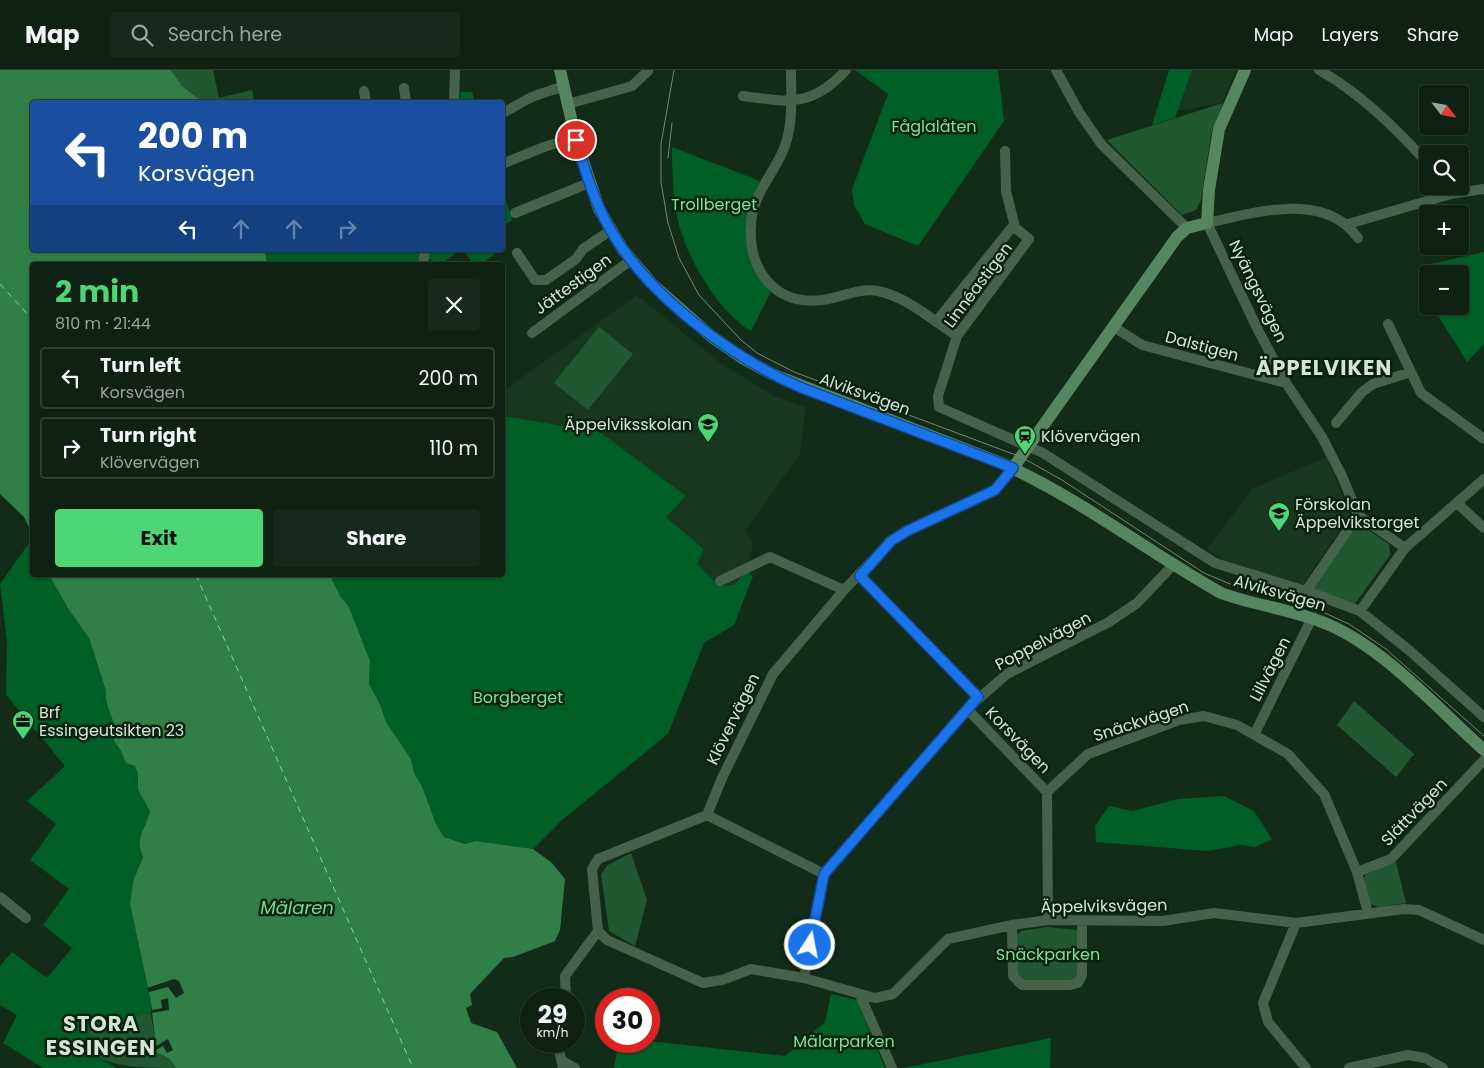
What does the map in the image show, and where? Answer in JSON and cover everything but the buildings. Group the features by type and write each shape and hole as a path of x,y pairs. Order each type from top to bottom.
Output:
{"street":[{"path":"454,100 455,70"},
{"name":"Alviksvägen","path":"560,70 575,137 589,183 610,230 631,260 652,284 712,337 758,367 802,388 1013,468 1076,501 1221,593 1248,602 1312,618 1344,632 1371,649 1484,750"},
{"path":"791,70 791,102 785,146 757,195 750,224 752,249 760,274 775,290 798,299 822,300 848,293 877,290 909,303 957,336"},
{"path":"742,96 791,102 830,87 846,70"},
{"path":"1056,70 1079,112 1101,144 1187,228 1273,209 1295,207 1324,214 1348,224 1358,238"},
{"name":"Nyängsvägen","path":"1245,70 1219,129 1209,190 1207,223 1257,328 1286,383 1322,437 1342,476 1358,515"},
{"path":"1319,70 1346,88 1384,120 1419,155"},
{"path":"568,104 632,86 648,71"},
{"path":"505,111 517,107 538,95 564,86"},
{"path":"404,88 406,100"},
{"path":"364,91 366,100"},
{"path":"505,163 575,137"},
{"name":"Linnéastigen","path":"1005,151 1006,191 1014,223 1012,226 1029,239 957,336 938,396 939,407 1029,446"},
{"path":"515,213 589,183"},
{"path":"1469,189 1484,189"},
{"path":"1348,224 1433,195"},
{"path":"936,322 1012,226"},
{"name":"Klövervägen","path":"707,816 722,778 773,674 844,590 860,576 891,541 907,531 995,490 1029,446 1177,238 1187,228"},
{"path":"517,254 536,280 546,280 576,259 583,248 610,230"},
{"name":"Jättestigen","path":"532,333 631,260"},
{"path":"1388,324 1421,393 1484,439"},
{"name":"Dalstigen","path":"1114,327 1142,345 1286,383"},
{"path":"1336,423 1362,392 1373,384 1411,372"},
{"name":"Alviksvägen","path":"1029,446 1104,491 1215,563 1306,591 1360,611 1410,651 1484,718"},
{"path":"1360,611 1405,548 1484,479"},
{"path":"1457,503 1484,528"},
{"path":"1306,591 1358,515 1405,548"},
{"path":"720,581 770,557 844,590"},
{"name":"Poppelvägen","path":"824,874 978,697 1007,674 1110,622 1137,603 1174,564"},
{"name":"Korsvägen","path":"860,576 978,697"},
{"name":"Lillvägen","path":"1255,733 1312,618"},
{"name":"Korsvägen","path":"967,709 1047,792"},
{"name":"Snäckvägen","path":"1047,792 1088,754 1179,720 1204,716 1237,724 1288,754 1324,794 1356,872 1368,913"},
{"name":"Slättvägen","path":"1356,872 1391,860 1484,760"},
{"path":"1047,792 1048,920"},
{"path":"565,988 564,976 598,931 592,869 598,859 707,816 824,874 804,978"},
{"path":"0,898 26,918"},
{"name":"Äppelviksvägen","path":"598,931 607,940 703,983 722,980 751,969 804,978 875,998 893,994 948,939 1012,925 1048,920 1082,922 1163,921 1214,913 1296,923 1404,909 1419,910 1484,940"},
{"path":"1012,925 1013,976 1017,982 1022,985 1070,985 1078,983 1082,975 1082,922"},
{"path":"1296,923 1263,1003 1268,1022 1306,1068"},
{"path":"860,995 892,1068"},
{"path":"1349,1068 1408,1055 1425,1058 1443,1068"},
{"path":"562,1064 575,1068"}],"shaded area":[{"path":"1179,70 1236,70 1222,103 1165,113"},
{"name":"Äppelviksskolan","path":"637,295 723,365 774,396 806,407 800,454 745,531 753,542 747,571 734,585 719,586 697,564 704,549 666,517 686,496 600,432 505,416 505,390"},
{"name":"Förskolan Äppelvikstorget","path":"1327,457 1350,515 1302,586 1225,561 1207,549 1252,489"}],"green space":[{"path":"171,70 213,70 219,98 252,90 254,100 199,100 182,86"},
{"name":"Fåglalåten","path":"855,70 998,70 1004,121 918,246 865,224 854,205 852,189 888,94"},
{"path":"1169,70 1192,70 1175,118 1152,125"},
{"path":"461,92 472,92 474,100 459,100"},
{"path":"1223,103 1211,135 1201,200 1196,210 1182,215 1107,140"},
{"name":"Trollberget","path":"672,147 760,181 749,215 747,228 748,252 759,277 771,292 751,331 738,322 714,296 687,247 677,216 673,182"},
{"path":"505,197 512,220 505,225"},
{"path":"265,252 420,252 418,262 267,262"},
{"path":"430,252 457,252 444,262 436,262 429,259"},
{"path":"464,252 497,252 484,262 472,262"},
{"path":"1484,252 1484,344 1467,362 1438,315 1469,315 1469,265 1426,265"},
{"path":"599,327 633,354 588,410 554,383"},
{"name":"Borgberget","path":"505,416 600,432 686,496 666,517 704,549 697,564 719,586 734,585 747,571 753,576 734,625 704,643 668,734 562,820 533,849 476,841 465,844 444,837 436,824 422,786 414,773 411,759 386,722 380,704 369,684 370,661 349,607 340,596 331,577 505,577"},
{"path":"1364,527 1389,544 1390,555 1354,605 1312,589 1352,530"},
{"path":"30,542 30,577 50,577 69,610 89,638 106,691 107,704 114,726 114,741 126,763 135,766 138,774 138,790 150,811 141,834 140,844 143,857 133,881 130,904 151,1002 151,1015 141,1013 126,1026 93,1028 89,1032 87,1042 93,1047 98,1057 116,1068 43,1068 3,1043 17,1015 0,1005 0,966 12,952 47,978 72,948 43,925 69,889 30,860 56,824 27,801 65,766 6,695 7,641 0,584"},
{"path":"1354,701 1414,754 1396,777 1337,725"},
{"path":"1224,796 1254,811 1272,839 1255,847 1241,845 1207,851 1096,842 1095,826 1109,806 1132,811 1178,799"},
{"path":"631,853 647,900 635,946 609,931 601,874 608,865"},
{"path":"1396,862 1406,903 1379,907 1370,904 1363,881 1366,874"},
{"name":"Snäckparken","path":"1047,927 1078,930 1081,969 1073,981 1023,981 1017,977 1016,936 1021,931"},
{"name":"Mälarparken","path":"831,994 857,1000 885,1068 614,1068 617,1053 660,1053 660,1042 785,1056 825,1022"},
{"path":"141,1013 151,1015 155,1038 154,1051 170,1059 176,1068 135,1067 106,1061 98,1057 87,1042 89,1032 93,1028 122,1029"},
{"name":"Mälarparken","path":"1051,1038 1050,1068 904,1068"}],"water":[{"path":"0,70 171,70 182,86 200,100 30,100 30,252 265,252 267,262 30,262 30,529 24,517 0,494"},
{"name":"Mälaren","path":"50,577 331,577 340,596 349,607 370,661 369,684 380,704 386,722 411,759 414,773 422,786 436,824 444,837 465,844 476,841 533,849 552,863 565,879 560,930 555,941 513,957 504,958 470,994 472,1005 466,1008 471,1023 497,1032 517,1068 176,1068 170,1059 154,1051 155,1038 151,1002 130,904 133,881 143,857 140,845 141,834 150,811 138,790 138,774 135,766 126,763 114,741 114,726 107,704 106,691 89,638 69,610"}],"pier":[{"path":"174,979 179,981 184,993 176,998 168,987 149,992 147,988"},
{"path":"168,998 169,1010 151,1013 152,1010 162,1008 161,1000"},
{"path":"168,1039 173,1050 167,1053 163,1046 154,1051 153,1048"}],"ferry route":[{"path":"0,284 30,317"},
{"path":"197,577 413,1068"}],"tram line":[{"path":"674,70 661,144 661,182 668,223 679,258 699,295 741,340 757,353 794,372 1021,457 1062,480 1204,573 1235,586 1314,608 1349,624 1386,649 1484,736"},
{"path":"668,158 672,123"}],"place":[{"name":"Äppelviksskolan","path":"708,443"},
{"name":"Klövervägen","path":"1025,455"},
{"name":"Förskolan Äppelvikstorget","path":"1279,532"},
{"name":"Brf Essingeutsikten 23","path":"23,740"}],"district":[{"name":"ÄPPELVIKEN","path":"1324,367"},
{"name":"STORA ESSINGEN","path":"101,1035"}],"route":[{"path":"576,140 586,175 599,209 610,230 652,284 712,337 744,359 802,388 1013,468 995,490 907,531 891,541 860,576 978,697 824,874 810,945"}]}
